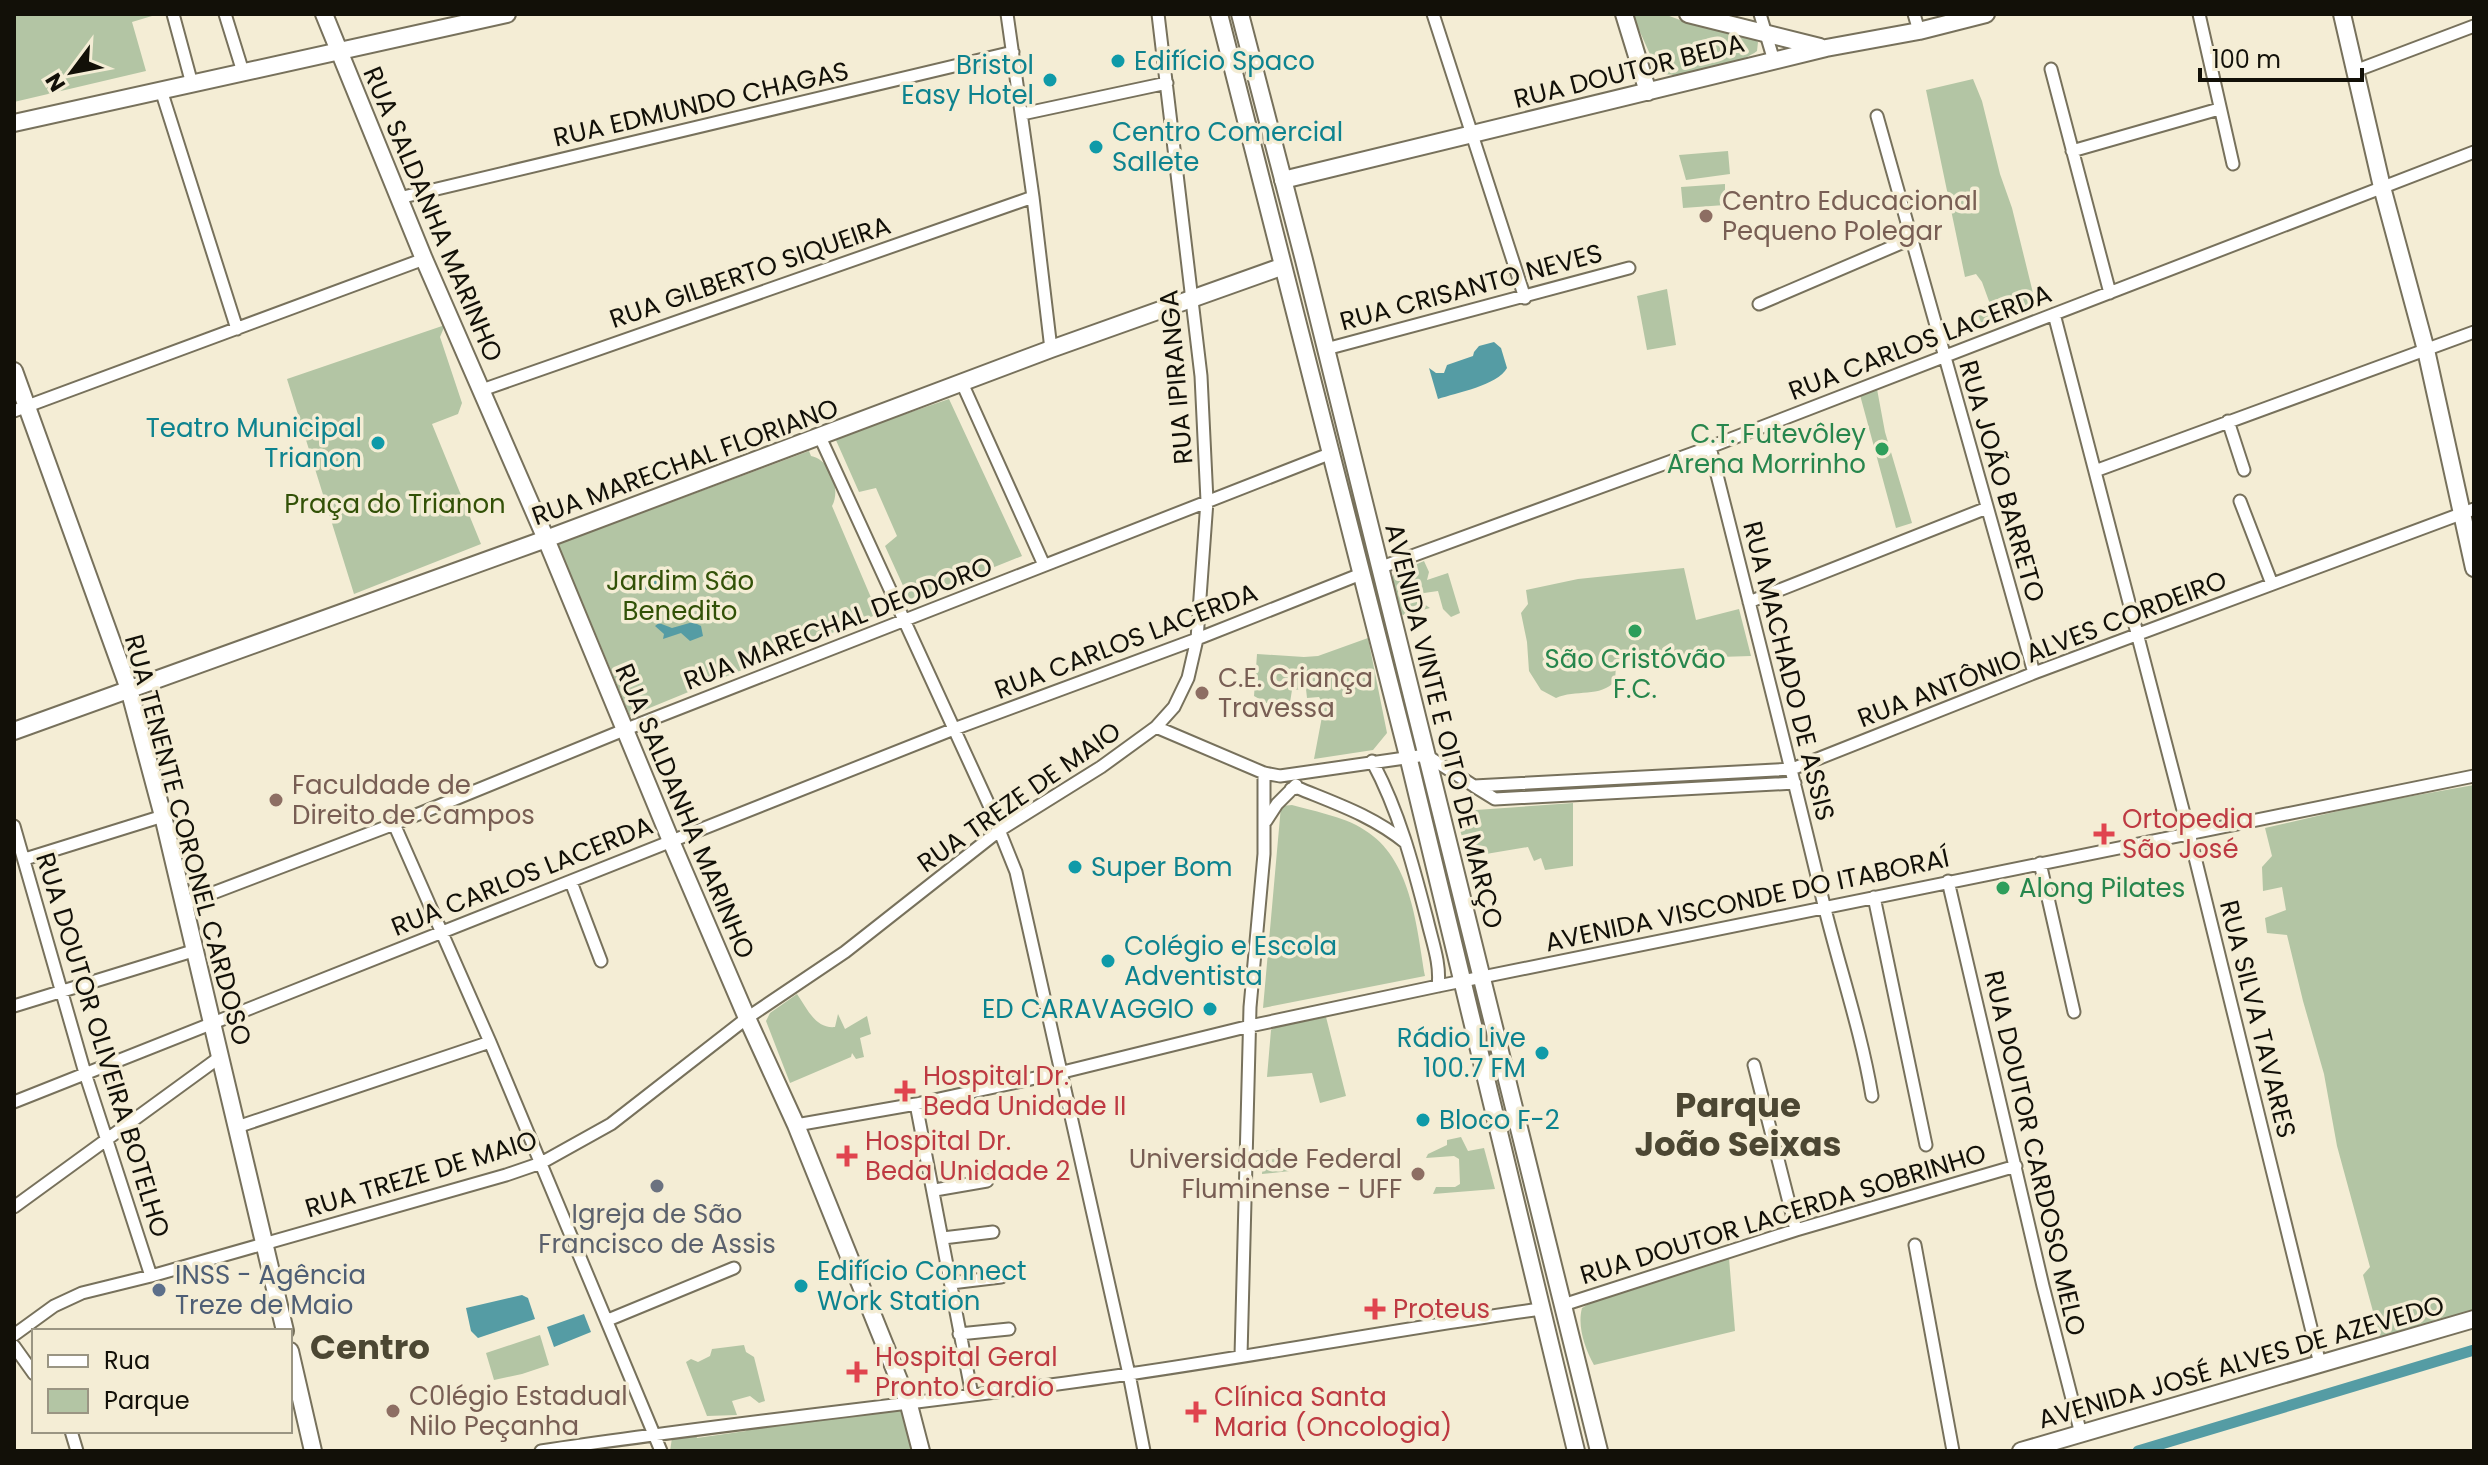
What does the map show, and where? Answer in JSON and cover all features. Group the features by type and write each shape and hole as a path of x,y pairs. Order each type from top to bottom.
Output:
{"main road":[{"name":"RUA SALDANHA MARINHO","path":"324,14 424,259 546,539 671,841 796,1125 909,1405 921,1451"},
{"path":"14,123 507,14"},
{"name":"AVENIDA VINTE E OITO DE MARÇO","path":"1219,14 1408,756 1576,1451"},
{"name":"AVENIDA VINTE E OITO DE MARÇO","path":"1240,14 1304,260 1599,1451"},
{"path":"1688,14 1826,48"},
{"name":"RUA DOUTOR BEDA","path":"1283,180 1826,48 1919,31 1986,14"},
{"path":"2342,14 2382,187 2467,511 2474,568"},
{"path":"1627,17 1648,92"},
{"name":"RUA MARECHAL FLORIANO","path":"14,731 546,539 1051,349 1304,260"},
{"name":"RUA TENENTE CORONEL CARDOSO","path":"14,371 20,409 129,689 196,950 285,1329"},
{"name":"AVENIDA JOSÉ ALVES DE AZEVEDO","path":"2021,1451 2474,1319"},
{"path":"292,1360 313,1451"}],"street":[{"path":"173,14 192,84"},
{"path":"225,14 243,72"},
{"path":"1007,14 1051,349"},
{"name":"RUA IPIRANGA","path":"1156,727 1174,707 1188,678 1197,639 1207,501 1201,376 1158,14"},
{"path":"1433,14 1525,298"},
{"path":"1760,14 1774,61"},
{"path":"1914,14 1919,31"},
{"path":"2199,14 2233,164"},
{"path":"2355,71 2474,26"},
{"name":"RUA EDMUNDO CHAGAS","path":"399,198 1013,52"},
{"path":"2051,69 2110,293"},
{"path":"1022,114 1167,83"},
{"path":"161,90 237,329"},
{"path":"2072,151 2219,109"},
{"name":"RUA JOÃO BARRETO","path":"1877,116 2034,673"},
{"name":"RUA CARLOS LACERDA","path":"1379,568 1710,447 2474,152"},
{"name":"RUA GILBERTO SIQUEIRA","path":"482,390 1033,197"},
{"path":"1759,304 1913,238"},
{"path":"20,409 424,259"},
{"name":"RUA CRISANTO NEVES","path":"1326,349 1629,268"},
{"name":"RUA SILVA TAVARES","path":"2054,314 2189,833 2320,1364"},
{"path":"2095,471 2474,332"},
{"path":"962,383 1044,565"},
{"path":"2228,421 2244,470"},
{"path":"820,437 1000,830 1016,872 1063,1072 1144,1451"},
{"name":"RUA MACHADO DE ASSIS","path":"1710,447 1855,1015 1872,1096"},
{"name":"RUA MARECHAL DEODORO","path":"184,904 1329,454"},
{"path":"2240,501 2272,584"},
{"path":"1749,602 1987,508"},
{"name":"RUA ANTÔNIO ALVES CORDEIRO","path":"1426,755 1495,799 1792,769 2034,673 2467,511"},
{"name":"RUA CARLOS LACERDA","path":"14,1102 954,729 1361,574"},
{"path":"1156,727 1264,773 1280,776 1426,755"},
{"name":"RUA TREZE DE MAIO","path":"14,1335 54,1306 82,1293 151,1276 541,1163 578,1145 611,1124 747,1018 845,952 1000,830 1101,767 1156,727"},
{"path":"1372,761 1407,843 1437,959 1438,986"},
{"path":"1266,821 1291,789 1321,771"},
{"path":"1241,1356 1250,1026 1266,821 1264,773"},
{"name":"AVENIDA VISCONDE DO ITABORAÍ","path":"796,1125 916,1104 1250,1026 1438,986 2474,776"},
{"name":"RUA ANTÔNIO ALVES CORDEIRO","path":"1615,785 1795,783"},
{"path":"1291,789 1298,788 1349,808 1379,823 1407,843"},
{"path":"25,859 163,816"},
{"path":"394,824 490,1042 661,1451"},
{"name":"RUA DOUTOR OLIVEIRA BOTELHO","path":"14,826 85,1073 151,1276"},
{"path":"2040,863 2074,1012"},
{"name":"RUA DOUTOR CARDOSO MELO","path":"1948,881 2081,1434"},
{"path":"571,882 601,961"},
{"path":"1874,897 1926,1145"},
{"path":"14,1006 196,950"},
{"path":"237,1127 490,1042"},
{"path":"14,1207 220,1057"},
{"path":"1754,1065 1796,1230"},
{"path":"916,1104 935,1190 972,1395"},
{"name":"RUA DOUTOR LACERDA SOBRINHO","path":"1563,1305 1796,1230 2016,1166"},
{"path":"935,1190 987,1181"},
{"path":"943,1238 993,1232"},
{"path":"1915,1245 1953,1451"},
{"path":"608,1320 734,1268"},
{"path":"951,1283 1001,1277"},
{"path":"541,1451 1129,1374 1541,1309"},
{"path":"959,1334 1009,1329"},
{"path":"14,1346 32,1371"}],"green space":[{"path":"14,14 151,14 132,22 146,71 14,102"},
{"path":"1632,14 1664,14 1688,23 1750,37 1758,42 1757,51 1736,62 1707,71 1665,74 1657,70"},
{"path":"1973,79 2012,208 2036,305 1982,325 1976,310 1990,304 1976,274 1965,277 1926,90"},
{"path":"1728,151 1730,174 1686,180 1679,155"},
{"path":"1725,184 1725,205 1683,208 1681,187"},
{"path":"1667,289 1676,345 1647,350 1637,296"},
{"name":"Praça do Trianon","path":"445,325 440,337 462,403 458,414 432,424 481,544 354,594 287,379"},
{"name":"C.T. Futevôley Arena Morrinho","path":"1877,389 1885,432 1912,523 1896,528 1860,395"},
{"path":"949,399 1022,556 910,601 885,546 897,536 876,488 859,492 835,438"},
{"name":"Jardim São Benedito","path":"809,451 811,456 824,463 832,476 835,499 832,506 878,614 630,716 558,544"},
{"path":"1424,561 1429,572 1427,580 1448,573 1460,613 1451,617 1443,609 1438,591 1424,593 1421,602 1430,608 1399,614 1391,580 1394,574"},
{"name":"São Cristóvão F.C.","path":"1684,568 1696,620 1739,609 1751,656 1625,660 1616,665 1615,681 1603,690 1556,698 1541,690 1529,671 1521,613 1528,604 1526,590 1578,579"},
{"path":"1368,638 1387,733 1373,750 1314,759 1324,706 1319,697 1307,698 1306,689 1292,690 1288,715 1254,696 1257,654 1318,656"},
{"path":"2474,785 2474,1311 2380,1337 2363,1275 2370,1267 2337,1146 2324,1074 2287,935 2267,933 2265,918 2286,910 2282,887 2263,891 2262,867 2272,856 2265,828 2373,803"},
{"path":"1573,803 1573,866 1545,870 1541,858 1534,861 1528,847 1468,857 1460,830 1476,810"},
{"path":"1292,805 1351,823 1369,833 1395,861 1410,898 1425,976 1263,1008 1281,806"},
{"path":"797,994 812,1016 828,1027 835,1027 838,1014 845,1029 867,1016 871,1034 860,1038 864,1057 856,1059 852,1053 851,1057 790,1083 766,1021 770,1013"},
{"path":"1326,1017 1346,1096 1320,1103 1312,1073 1267,1077 1271,1030"},
{"path":"1461,1137 1468,1151 1484,1148 1495,1189 1433,1194 1436,1187 1460,1184 1459,1159 1454,1156 1426,1158 1447,1145 1447,1140"},
{"path":"1276,1149 1287,1156 1290,1171 1262,1174 1264,1151"},
{"path":"1729,1258 1735,1331 1594,1365 1583,1337 1580,1322 1582,1308 1592,1302"},
{"path":"540,1335 549,1365 494,1380 486,1353"},
{"path":"744,1345 746,1352 754,1357 765,1401 759,1403 750,1396 732,1401 737,1415 707,1416 686,1362 691,1359 698,1362 710,1356 712,1349"},
{"path":"902,1408 914,1451 670,1451 672,1438 696,1434 697,1438 746,1431 748,1427 784,1425"}],"water":[{"path":"1494,342 1501,348 1507,368 1502,374 1486,384 1438,399 1429,368 1436,373 1444,373 1447,365 1473,356 1479,346"},
{"path":"667,570 667,578 656,588 647,590 640,585 640,575"},
{"path":"693,622 701,626 703,636 690,641 681,633 663,639 664,634 655,626 659,623 672,628"},
{"path":"522,1295 528,1298 535,1319 478,1338 471,1331 466,1308"},
{"path":"584,1314 591,1332 554,1347 547,1327"}],"waterway":[{"path":"2138,1451 2474,1350"}],"place":[{"name":"Edifício Spaco","path":"1118,61"},
{"name":"Bristol Easy Hotel","path":"1050,80"},
{"name":"Centro Comercial Sallete","path":"1096,147"},
{"name":"Centro Educacional Pequeno Polegar","path":"1706,216"},
{"name":"Teatro Municipal Trianon","path":"378,443"},
{"name":"C.T. Futevôley Arena Morrinho","path":"1882,449"},
{"name":"São Cristóvão F.C.","path":"1635,631"},
{"name":"C.E. Criança Travessa","path":"1202,693"},
{"name":"Faculdade de Direito de Campos","path":"276,800"},
{"name":"Ortopedia São José","path":"2104,834"},
{"name":"Super Bom","path":"1075,867"},
{"name":"Along Pilates","path":"2003,888"},
{"name":"Colégio e Escola Adventista","path":"1108,961"},
{"name":"ED CARAVAGGIO","path":"1210,1009"},
{"name":"Rádio Live 100.7 FM","path":"1542,1053"},
{"name":"Hospital Dr. Beda Unidade II","path":"905,1091"},
{"name":"Bloco F-2","path":"1423,1120"},
{"name":"Hospital Dr. Beda Unidade 2","path":"847,1156"},
{"name":"Universidade Federal Fluminense - UFF","path":"1418,1174"},
{"name":"Igreja de São Francisco de Assis","path":"657,1186"},
{"name":"Edifício Connect Work Station","path":"801,1286"},
{"name":"INSS - Agência Treze de Maio","path":"159,1290"},
{"name":"Proteus","path":"1375,1309"},
{"name":"Hospital Geral Pronto Cardio","path":"857,1372"},
{"name":"C0légio Estadual Nilo Peçanha","path":"393,1411"},
{"name":"Clínica Santa Maria (Oncologia)","path":"1196,1412"}],"district":[{"name":"Parque João Seixas","path":"1738,1124"},
{"name":"Centro","path":"370,1347"}]}
